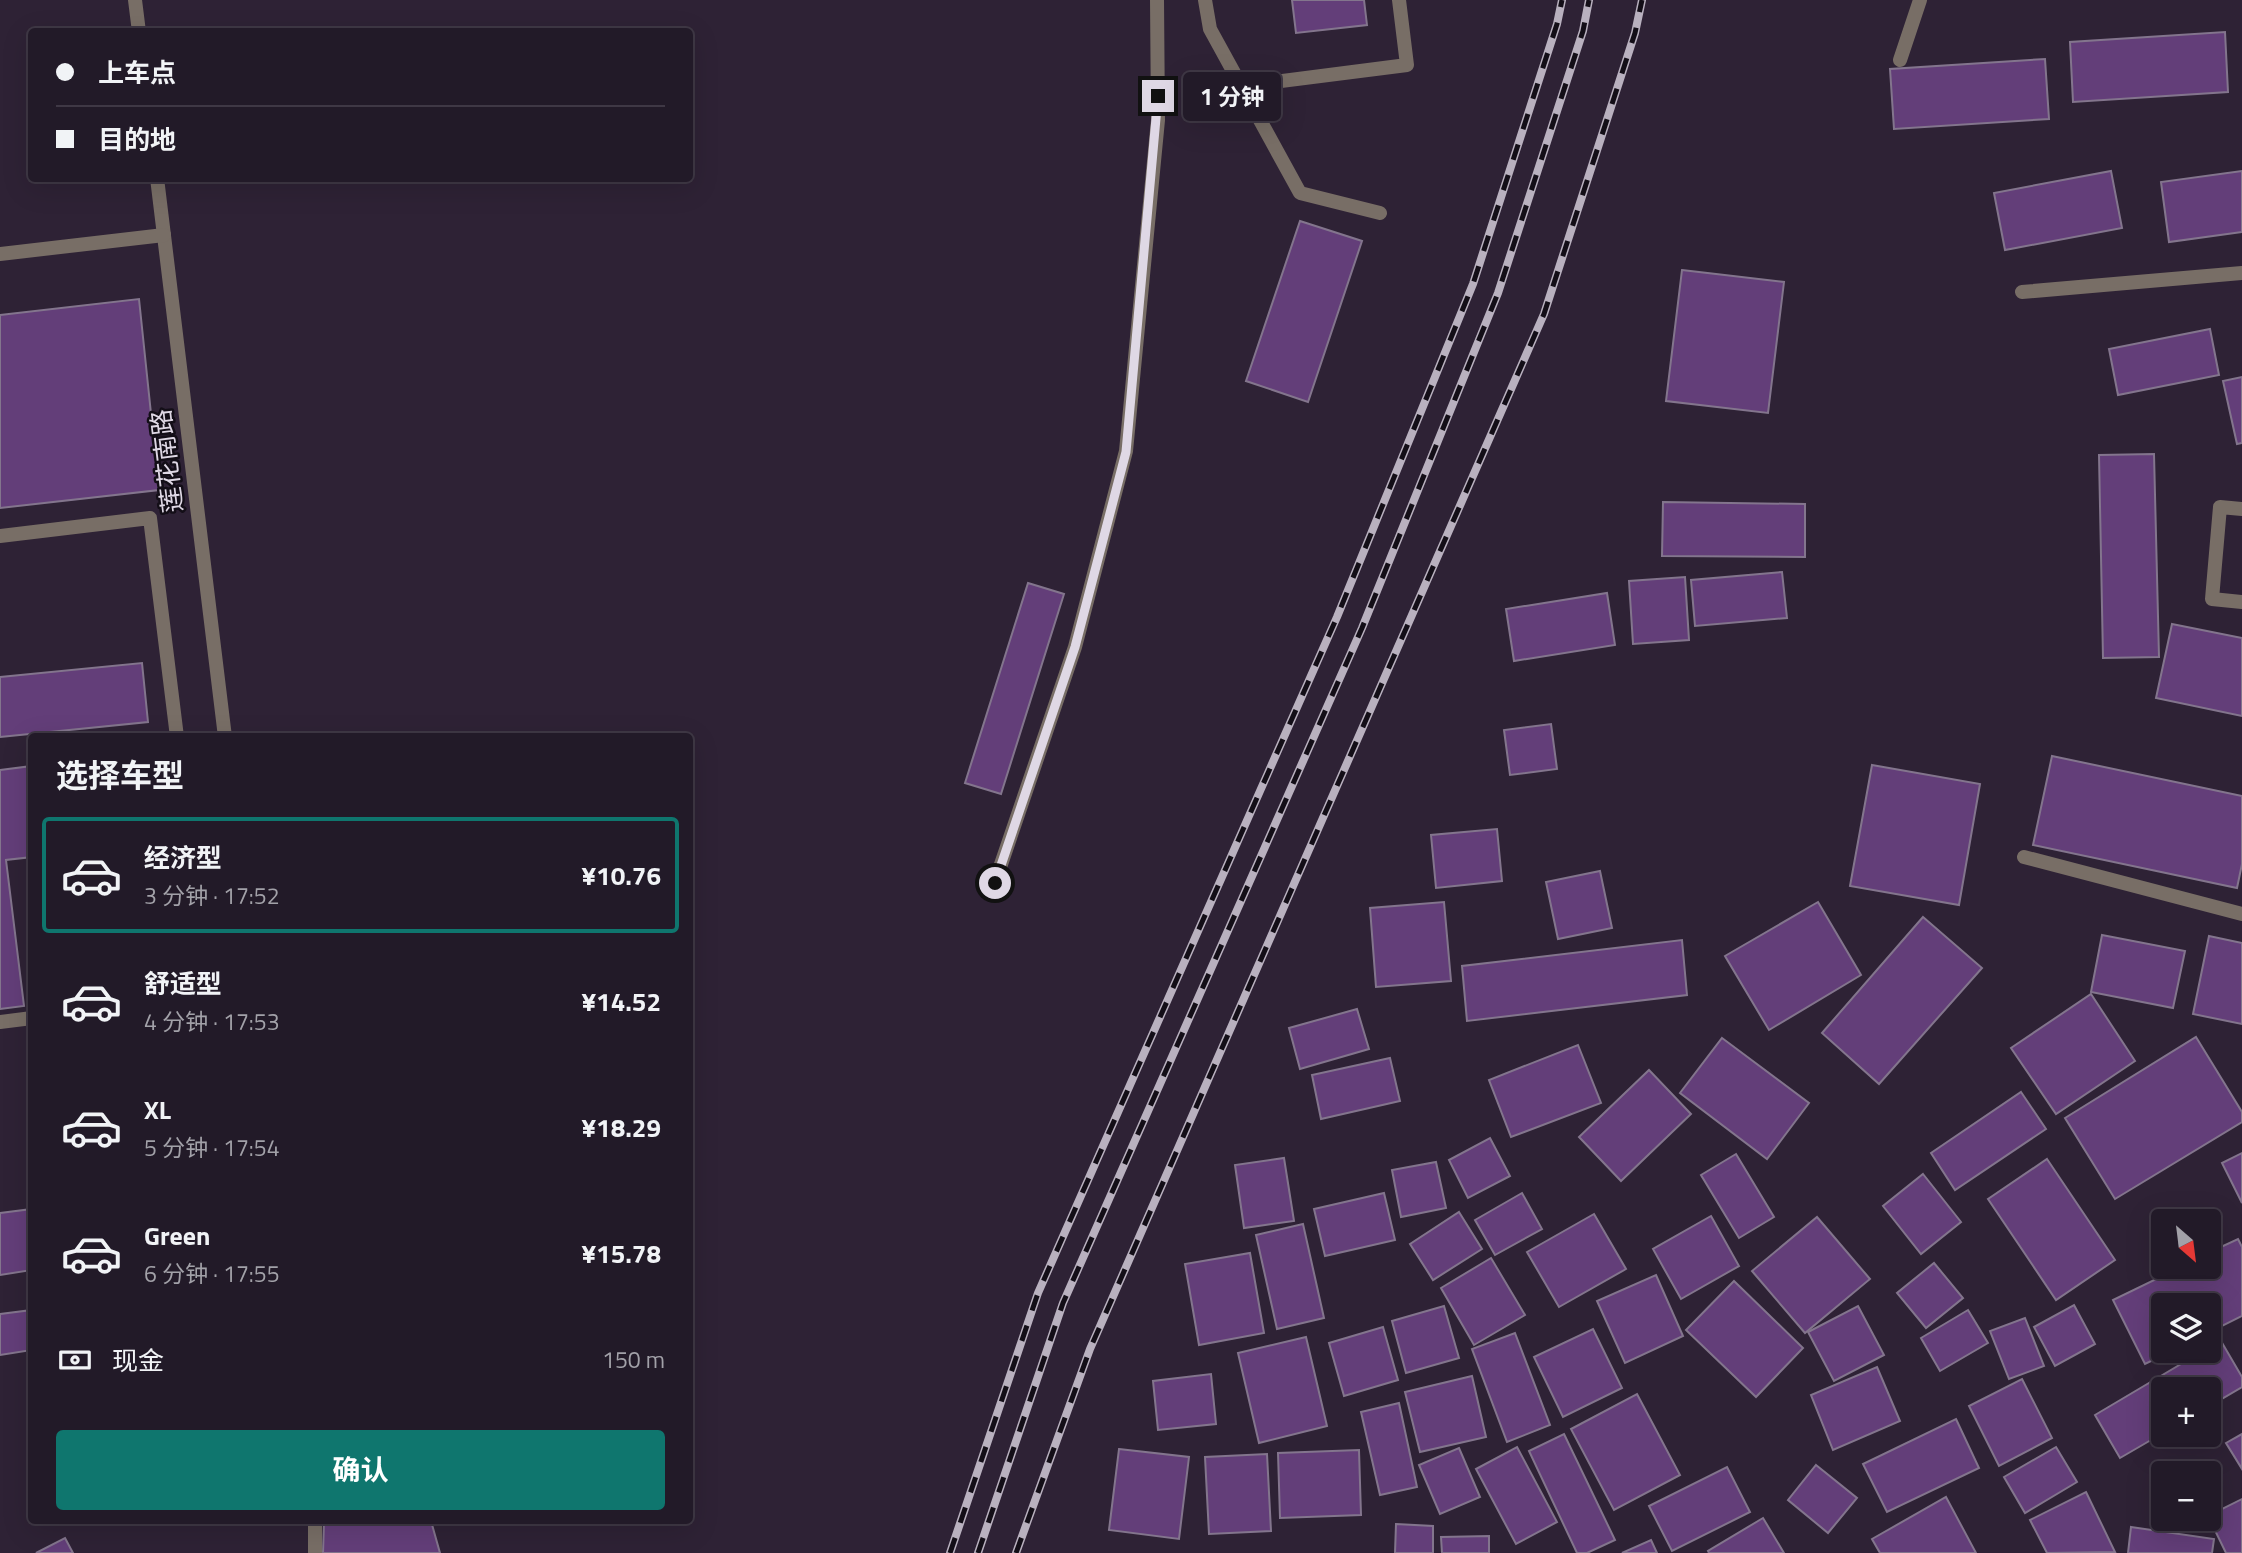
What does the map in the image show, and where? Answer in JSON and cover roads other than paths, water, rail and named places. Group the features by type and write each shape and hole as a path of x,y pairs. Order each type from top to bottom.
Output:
{"street":[{"path":"135,0 138,28"},
{"path":"995,883 1075,647 1126,452 1158,120 1157,0"},
{"path":"1205,0 1210,29 1300,193 1380,213"},
{"path":"1241,86 1407,65 1399,0"},
{"path":"1900,60 1920,0"},
{"name":"莲花南路","path":"157,182 225,733"},
{"path":"0,254 164,235"},
{"path":"2022,292 2242,273"},
{"path":"2242,509 2220,507 2212,599 2242,602"},
{"path":"0,536 150,518 177,733"},
{"path":"2024,857 2242,914"},
{"path":"0,1022 28,1018"},
{"path":"314,1553 315,1524"}],"railway":[{"path":"950,1553 1038,1293 1337,617 1473,284 1557,24 1562,0"},
{"path":"978,1553 1063,1303 1362,628 1498,293 1583,31 1589,0"},
{"path":"1016,1553 1090,1349 1544,314 1635,33 1642,0"}]}
